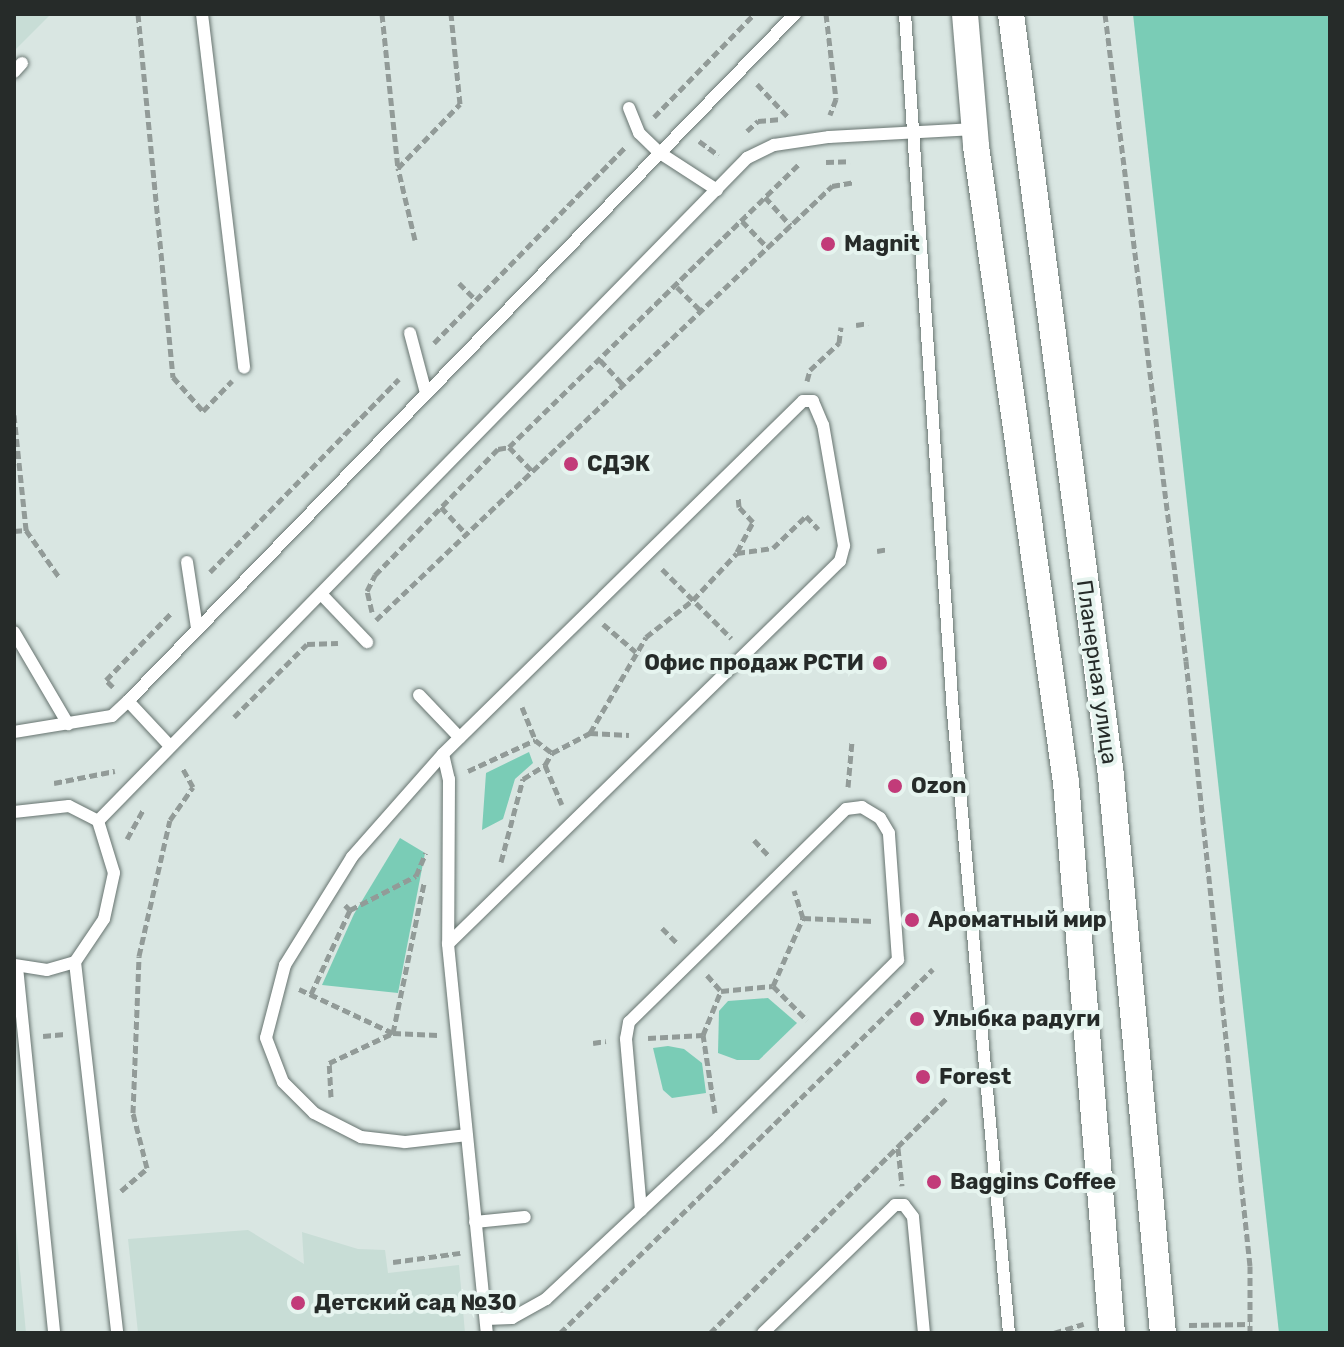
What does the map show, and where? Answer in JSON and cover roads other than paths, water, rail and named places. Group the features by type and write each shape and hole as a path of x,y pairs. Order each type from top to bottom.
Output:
{"street":[{"name":"Планерная улица","path":"965,14 975,129 1066,782 1112,1333"},
{"name":"Планерная улица","path":"1011,14 1111,776 1163,1333"}],"lane":[{"path":"202,14 244,368"},
{"path":"14,732 112,716 795,14"},
{"path":"905,14 953,713 1009,1333"},
{"path":"629,108 639,133 660,153 717,190"},
{"path":"98,821 323,596 747,158 774,145 829,137 975,129"},
{"path":"410,333 426,393"},
{"path":"448,944 843,556 819,410 813,401 803,401 443,754 352,857 280,980 266,1038 283,1082 314,1113 361,1137 405,1142 466,1135"},
{"path":"187,562 197,628"},
{"path":"323,596 364,638"},
{"path":"14,632 68,724"},
{"path":"419,695 460,738"},
{"path":"128,701 170,746"},
{"path":"443,754 449,779 448,944 486,1326 528,1312 641,1210 719,1137 898,960 889,833 880,818 862,807 846,809 629,1022 641,1210"},
{"path":"14,812 69,806 98,821 114,873 104,919 75,962 47,970 16,966 54,1333"},
{"path":"75,962 117,1333"},
{"path":"763,1333 895,1205 904,1205 913,1217 924,1333"},
{"path":"475,1222 525,1217"}],"place":[{"name":"Magnit","path":"828,244"},
{"name":"СДЭК","path":"571,464"},
{"name":"Офис продаж РСТИ","path":"880,663"},
{"name":"Ozon","path":"895,786"},
{"name":"Ароматный мир","path":"912,920"},
{"name":"Улыбка радуги","path":"917,1019"},
{"name":"Forest","path":"923,1077"},
{"name":"Baggins Coffee","path":"934,1182"},
{"name":"Детский сад №30","path":"298,1303"}]}
